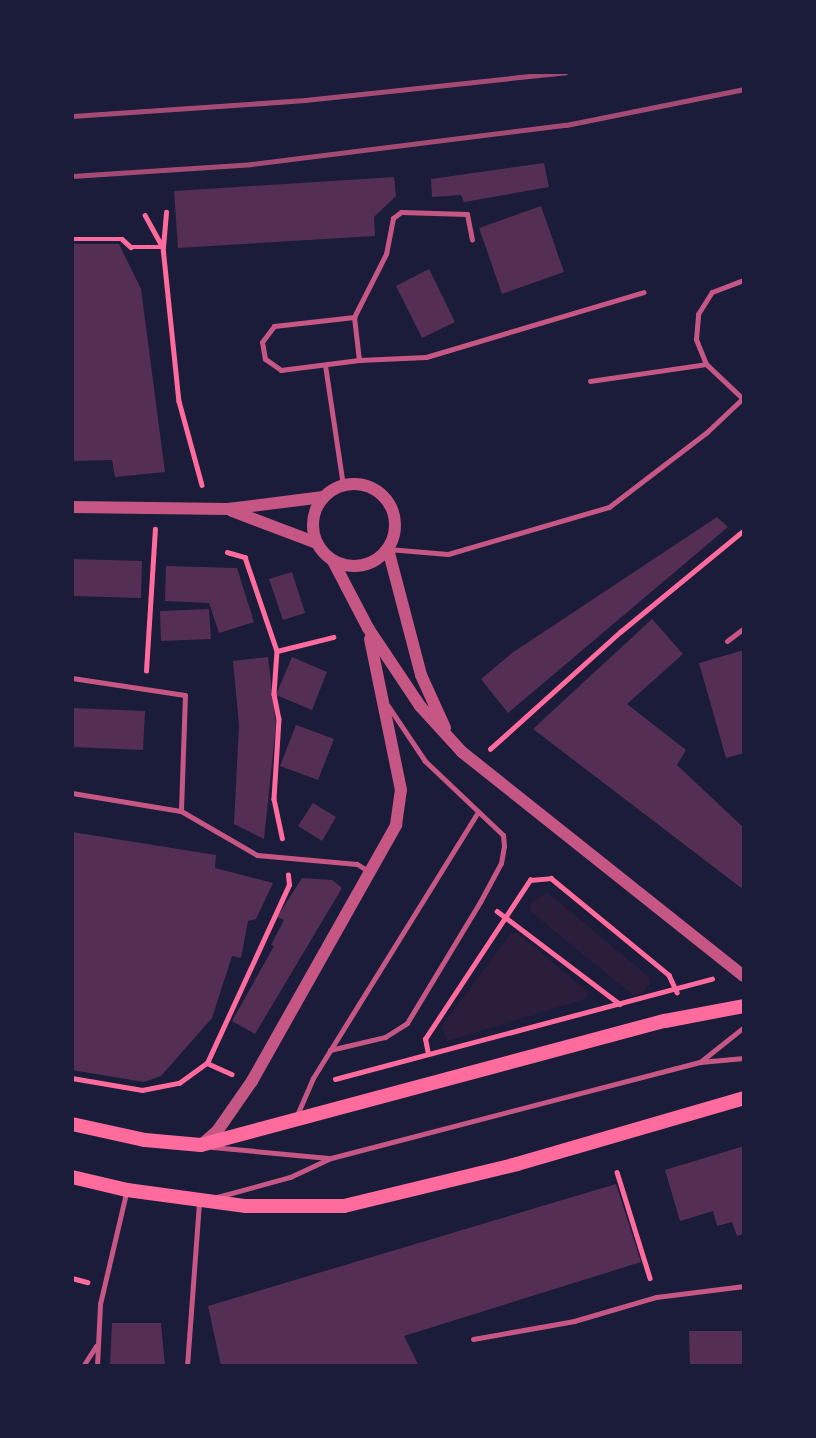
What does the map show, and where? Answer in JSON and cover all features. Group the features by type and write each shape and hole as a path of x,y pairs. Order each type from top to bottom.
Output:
{"main road":[{"path":"72,1124 145,1140 201,1145 665,1021 744,1006"},
{"path":"72,1177 127,1190 286,1209 365,1203 517,1164 744,1098"}],"street":[{"path":"72,507 228,509 323,497 343,485 376,489 388,501 395,516 388,549 421,675 449,738"},
{"path":"317,543 313,527 323,497"},
{"path":"228,509 317,543 333,561 368,628 420,706 449,738 476,764 744,976"},
{"path":"333,561 363,566 388,549"},
{"path":"201,1145 252,1080 372,873 400,807 386,704 368,628"}],"lane":[{"path":"359,360 354,317 386,254 393,218 401,212 467,214 471,240"},
{"path":"388,549 449,554 609,507 707,432 743,397 706,364 696,340 698,314 712,292 744,280"},
{"path":"354,317 274,327 262,342 265,359 281,370 359,360 426,357 643,292"},
{"path":"590,381 706,364"},
{"path":"325,365 343,485"},
{"path":"727,640 744,628"},
{"path":"72,678 185,695 181,811"},
{"path":"330,1050 386,1037 407,1023 501,863 503,835 425,761 386,704"},
{"path":"72,793 181,811 257,855 357,864 372,873"},
{"path":"296,1118 330,1050 478,812"},
{"path":"699,1062 744,1027"},
{"path":"187,1365 199,1200 290,1177 331,1158 699,1062 744,1058"},
{"path":"201,1145 331,1158"},
{"path":"97,1366 100,1304 127,1190"},
{"path":"473,1339 574,1321 656,1297 744,1286"},
{"path":"83,1366 96,1346"}],"path":[{"path":"166,212 163,247 179,401 202,485"},
{"path":"145,215 163,247"},
{"path":"72,239 122,239 131,247 163,247"},
{"path":"145,689 157,509"},
{"path":"476,764 521,718 744,530"},
{"path":"277,651 333,637"},
{"path":"428,1055 425,1040 530,880 551,878 669,975 676,989"},
{"path":"496,910 620,1004"},
{"path":"333,1080 705,982"},
{"path":"207,1063 234,1075"},
{"path":"617,1172 656,1297"},
{"path":"72,1278 81,1280"}],"shaded area":[{"path":"547,892 649,977 650,984 641,994 633,995 531,912 530,904"},
{"path":"511,933 518,933 589,993 585,999 448,1041 441,1027"}],"building":[{"path":"544,163 549,187 464,202 461,195 432,197 431,179"},
{"path":"394,177 396,196 374,217 375,236 178,248 174,191"},
{"path":"541,206 564,272 502,294 479,228"},
{"path":"72,244 119,244 141,289 165,472 115,477 112,460 72,461"},
{"path":"429,269 455,322 422,338 396,286"},
{"path":"717,517 728,527 508,713 481,679 512,653"},
{"path":"72,559 142,561 141,598 72,596"},
{"path":"166,566 237,568 254,622 219,633 209,603 165,601"},
{"path":"292,572 305,613 283,620 269,579"},
{"path":"209,609 211,639 161,641 160,611"},
{"path":"652,619 683,654 627,704 686,750 677,765 744,828 744,890 533,729"},
{"path":"744,650 744,753 726,758 699,663"},
{"path":"268,657 276,725 264,839 234,824 239,725 233,661"},
{"path":"292,657 327,672 312,710 276,695"},
{"path":"72,708 145,711 143,750 72,747"},
{"path":"296,725 334,739 318,780 280,766"},
{"path":"313,803 336,817 322,841 298,826"},
{"path":"72,832 216,855 215,868 273,883 256,919 248,921 241,958 232,956 212,1018 161,1076 144,1082 72,1070"},
{"path":"302,878 332,880 342,888 255,1034 232,1021 274,946 271,945 284,920 277,917"},
{"path":"744,1146 744,1234 737,1236 732,1222 717,1226 713,1211 680,1221 665,1170"},
{"path":"616,1184 641,1262 404,1336 419,1366 221,1366 208,1306"},
{"path":"112,1323 161,1323 165,1366 110,1366"},
{"path":"689,1331 744,1331 744,1366 690,1366"}],"railway":[{"path":"72,116 305,100 565,72"},
{"path":"72,176 251,164 566,125 744,89"}]}
